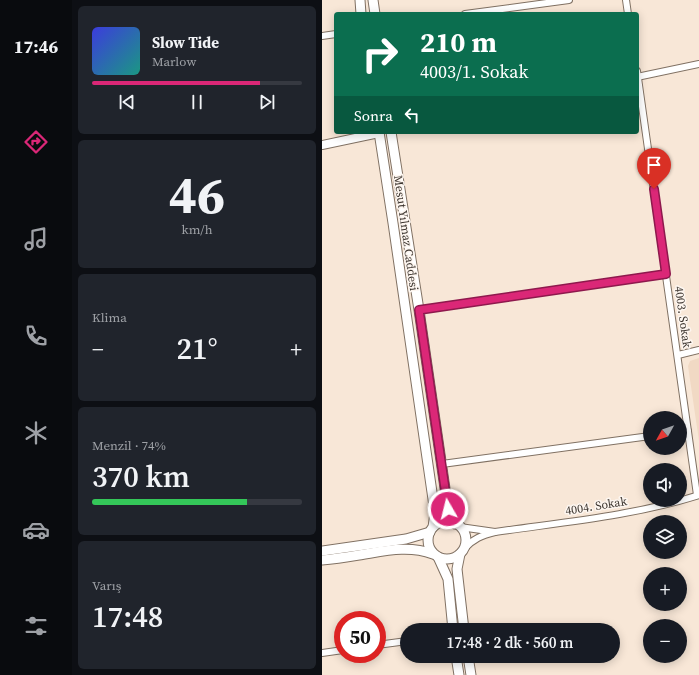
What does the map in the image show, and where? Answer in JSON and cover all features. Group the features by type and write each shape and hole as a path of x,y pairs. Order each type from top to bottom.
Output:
{"main road":[{"path":"360,0 362,12"},
{"path":"373,0 375,12"},
{"name":"Mesut Yılmaz Caddesi","path":"379,134 435,513 431,530"},
{"name":"Mesut Yılmaz Caddesi","path":"391,134 448,509 458,525"},
{"path":"322,551 406,539 431,530 444,522 458,525 465,538 457,569 463,623"},
{"path":"431,530 428,543 448,579 452,623"},
{"path":"322,560 385,550 411,548 450,559 462,551"},
{"path":"457,663 459,675"},
{"path":"469,663 471,675"}],"street":[{"path":"480,12 569,0"},
{"path":"626,0 628,12"},
{"path":"322,36 334,34"},
{"path":"639,75 699,64"},
{"name":"4003. Sokak","path":"639,89 698,495"},
{"path":"322,145 374,134"},
{"path":"419,310 666,274"},
{"path":"678,355 699,350"},
{"path":"442,464 643,437"},
{"name":"4004. Sokak","path":"496,532 662,506 698,495"},
{"path":"458,525 496,532"},
{"path":"462,551 471,541 481,536 496,532"},
{"path":"386,644 400,642"},
{"path":"322,653 334,651"}],"shaded area":[{"path":"699,358 699,441 688,366 690,361"}],"route":[{"path":"448,509 419,310 666,274 654,189"}]}
